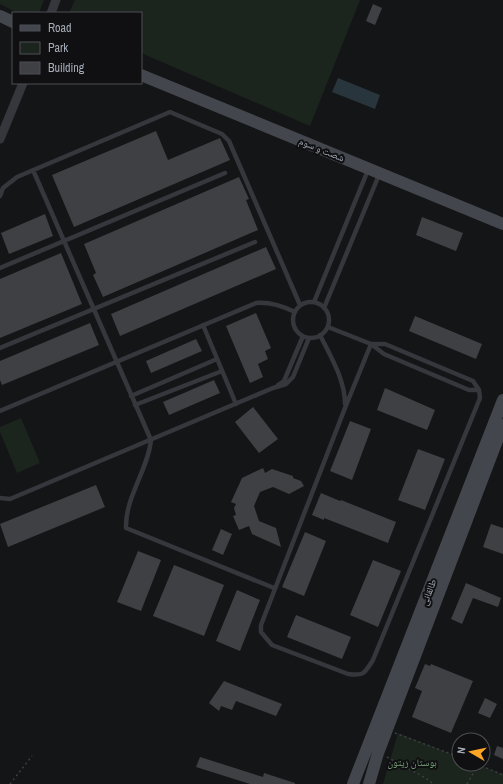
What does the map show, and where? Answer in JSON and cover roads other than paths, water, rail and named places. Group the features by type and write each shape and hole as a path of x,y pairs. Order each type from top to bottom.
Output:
{"street":[{"path":"51,12 56,0"},
{"path":"0,16 12,22"},
{"name":"شصت و سوم","path":"142,75 503,224"},
{"path":"0,139 23,84"},
{"name":"طالقانی","path":"353,784 503,400"},
{"name":"طالقانی","path":"369,784 378,753 503,425"}],"lane":[{"path":"0,196 3,188 17,177 170,112 222,134 229,141 300,305"},
{"path":"314,302 368,168"},
{"path":"33,170 151,440 150,452 126,516 126,528 274,588"},
{"path":"0,268 225,173"},
{"path":"324,308 380,173"},
{"path":"0,348 256,242"},
{"path":"0,411 256,303 266,302 282,306 295,312"},
{"path":"314,302 322,306 328,315 328,327 315,338 309,338 303,336 295,328 293,322 295,312 300,305 314,302"},
{"path":"203,325 236,404"},
{"path":"328,327 372,344 384,354 469,390 478,390"},
{"path":"320,335 341,380 345,394 345,408"},
{"path":"273,388 284,381 303,336"},
{"path":"0,498 10,499 273,388 286,384 293,378 309,338"},
{"path":"372,344 385,344 473,381 480,398 373,660 364,674 360,675 348,674 272,645 261,632 261,625 274,588 345,408 372,344"},
{"path":"131,396 217,359"},
{"path":"135,405 222,371"}],"park label":[{"name":"بوستان زیتون","path":"412,762"}]}
